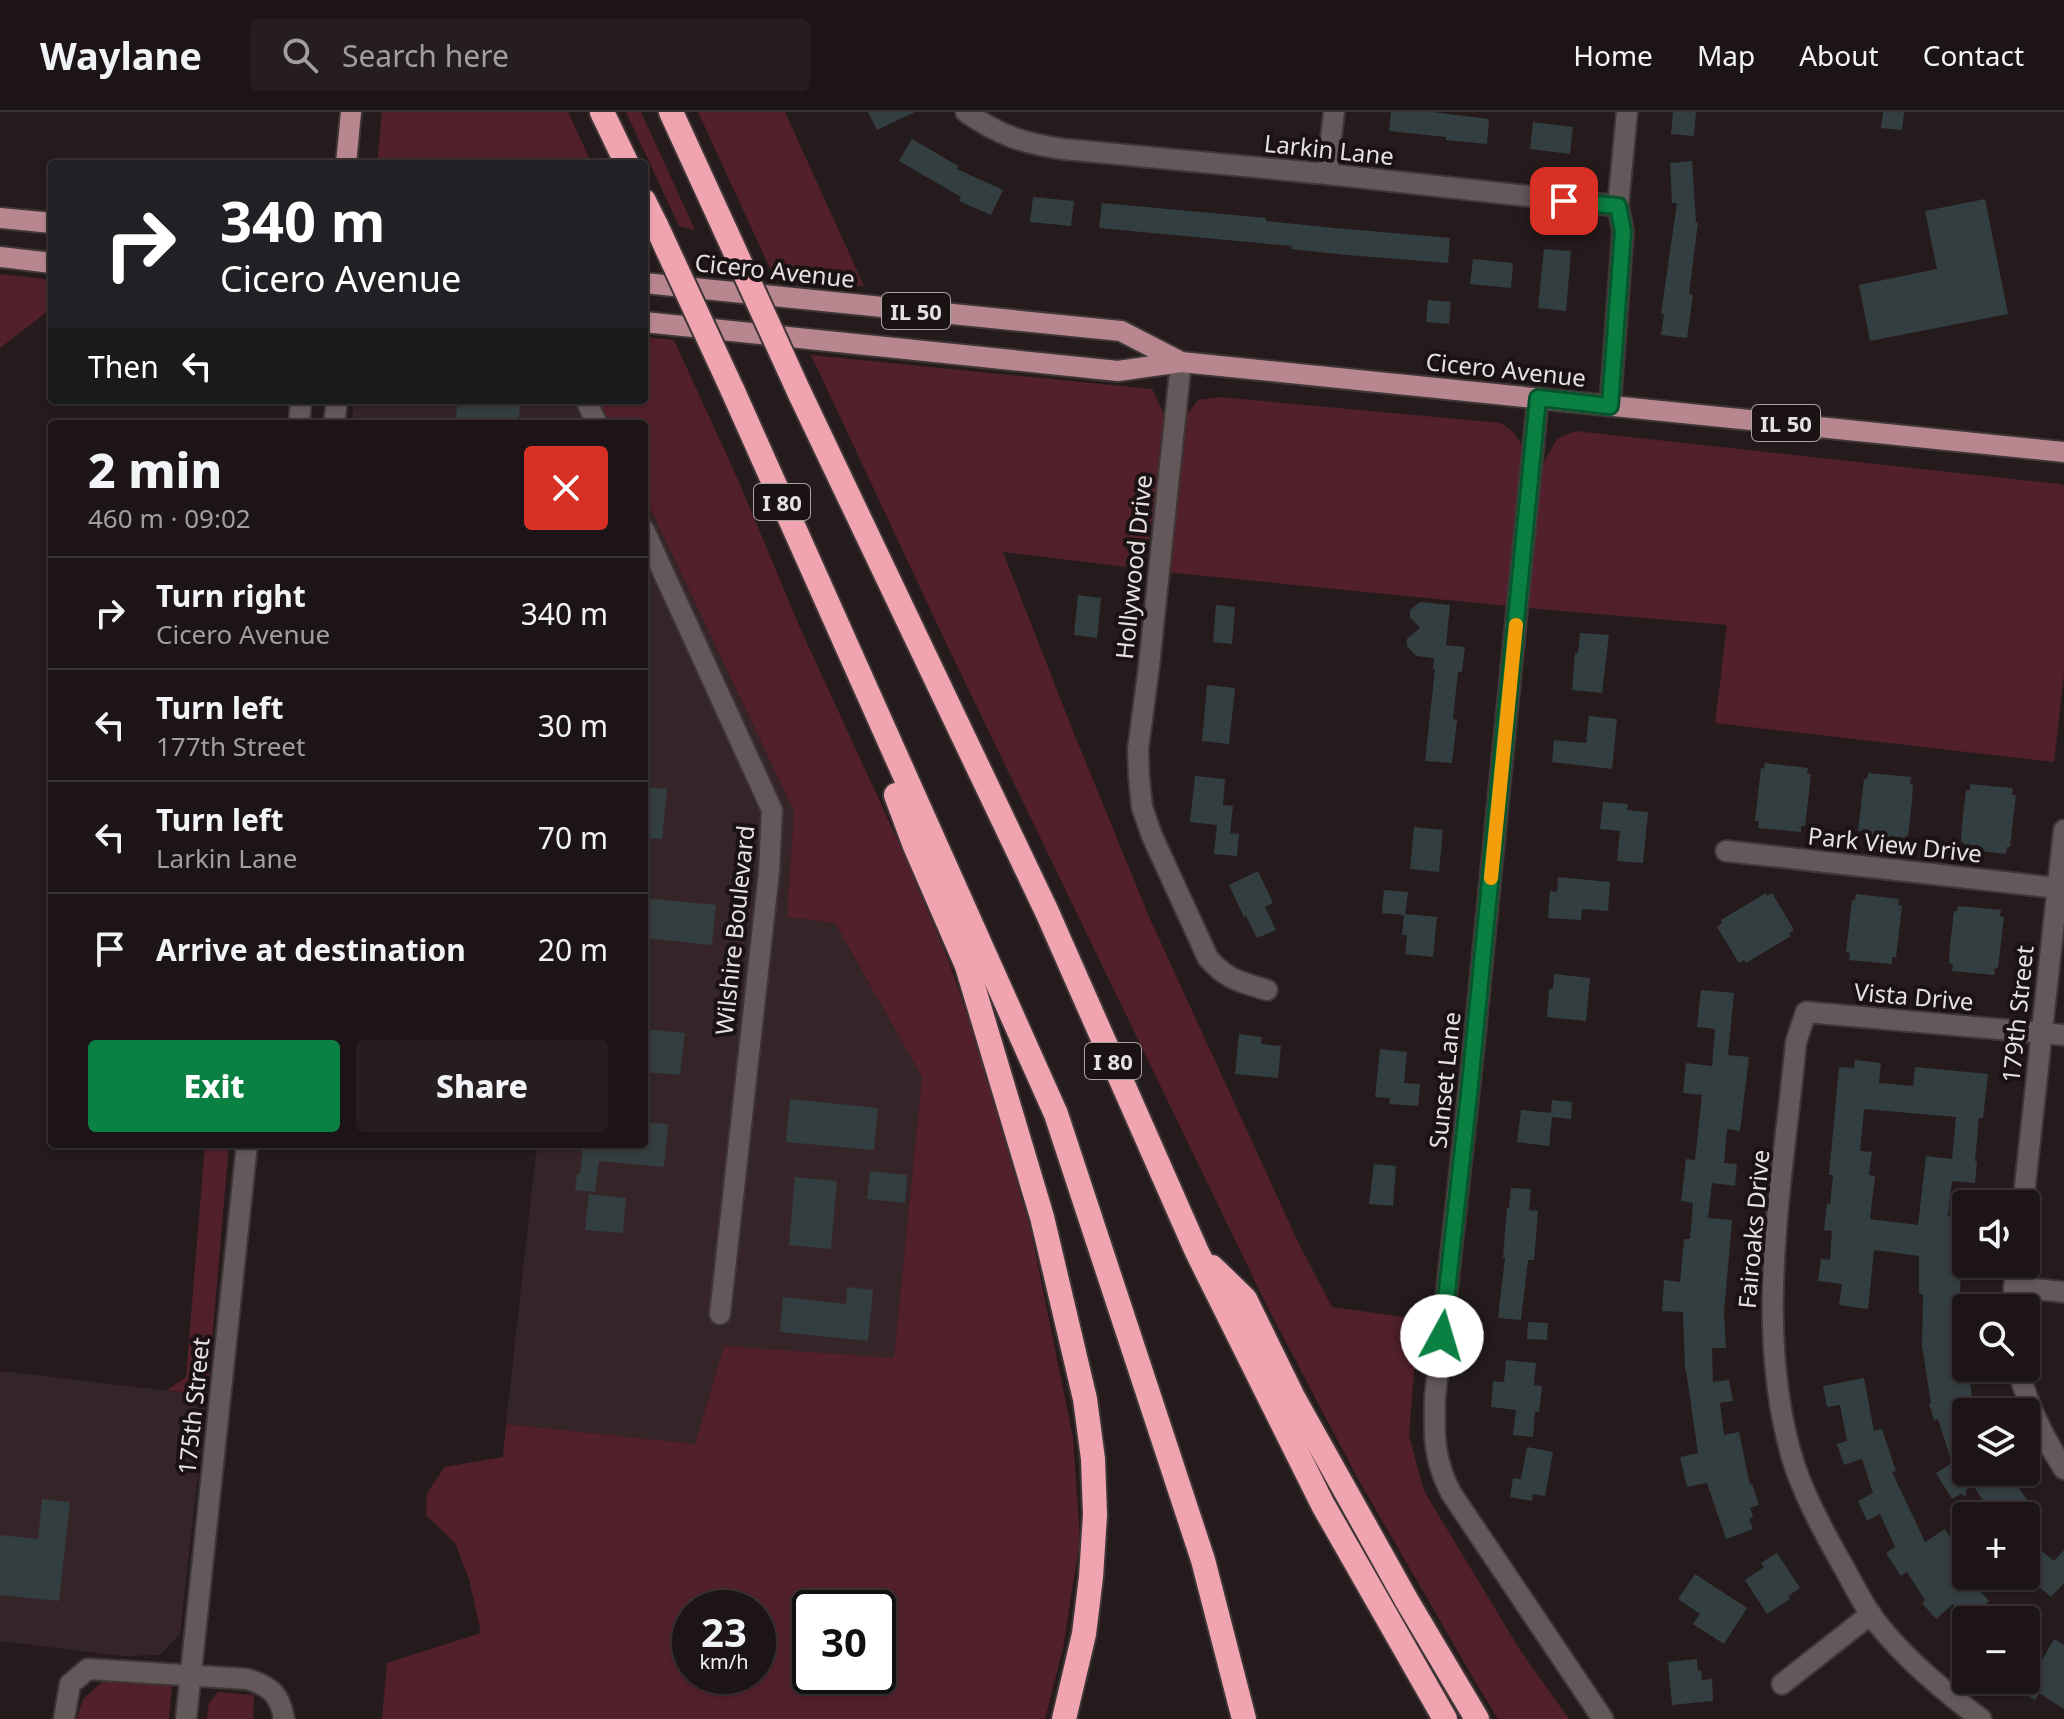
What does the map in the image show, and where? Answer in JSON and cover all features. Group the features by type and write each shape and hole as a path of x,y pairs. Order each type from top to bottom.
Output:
{"highway":[{"path":"602,112 625,160"},
{"name":"I 80","path":"671,112 800,394 1047,912 1197,1252 1323,1505 1445,1719"},
{"name":"I 80","path":"648,209 732,389 1056,1114 1203,1560 1244,1719"},
{"path":"832,616 915,846 967,966 1042,1217 1085,1399 1093,1459 1091,1577 1084,1634 1064,1719"},
{"path":"1197,1252 1245,1299 1293,1397 1477,1719"}],"main road":[{"path":"346,160 351,112"},
{"path":"0,218 48,223"},
{"path":"0,257 48,263"},
{"name":"Cicero Avenue","path":"648,283 1121,331 1181,362"},
{"name":"Cicero Avenue","path":"648,322 1118,371 1181,362 2064,452"}],"street":[{"name":"Larkin Lane","path":"966,112 1003,135 1034,145 1618,206"},
{"path":"1327,174 1334,112"},
{"path":"1610,406 1623,231 1618,206 1627,112"},
{"name":"Hollywood Drive","path":"1181,362 1138,749 1142,807 1152,836 1208,958 1222,973 1267,990"},
{"name":"Sunset Lane","path":"1538,398 1471,1080 1435,1397 1434,1443 1451,1493 1603,1719"},
{"name":"Wilshire Boulevard","path":"648,539 772,810 769,872 720,1314"},
{"name":"179th Street","path":"2024,1190 2064,830"},
{"name":"Park View Drive","path":"1726,851 2057,888"},
{"name":"Vista Drive","path":"1806,1012 2064,1035"},
{"name":"Fairoaks Drive","path":"1806,1012 1796,1042 1772,1278 1772,1318 1782,1420 1794,1465 1813,1512 1871,1614 1917,1665 1951,1697 1981,1719"},
{"name":"175th Street","path":"186,1719 247,1148"},
{"path":"2040,1295 2064,1292"},
{"path":"2021,1382 2035,1422 2064,1469"},
{"path":"1782,1684 1871,1614"},
{"path":"64,1719 70,1684 88,1669 247,1679 265,1684 274,1693 282,1707 284,1719"}],"shaded area":[{"path":"382,112 568,112 590,160 377,160"},
{"path":"626,112 641,112 695,230 679,226"},
{"path":"698,112 785,112 864,286 775,279"},
{"path":"0,274 48,280 48,311 0,348"},
{"path":"648,337 674,340 739,482 801,630 903,852 947,957 972,1029 1030,1227 1073,1437 1080,1540 1063,1648 1045,1719 382,1719 387,1663 481,1633 469,1579 455,1543 426,1515 427,1493 445,1467 503,1457 506,1424 695,1444 724,1346 894,1358 922,1077 835,923 787,917 794,811 648,503 648,420 608,420 601,404 648,404"},
{"path":"811,355 1152,389 1164,414 1162,459 1144,569 1003,552 1150,919 1299,1244 1332,1307 1418,1319 1409,1436 1424,1491 1520,1650 1569,1719 1498,1719 1357,1477 1267,1306 947,645"},
{"path":"1220,397 1501,423 1513,432 1525,449 1508,606 1165,572 1185,417 1198,400"},
{"path":"354,404 601,404 608,420 352,420"},
{"path":"1575,431 2064,486 2064,674 2054,762 1715,723 1727,625 1528,608 1543,464 1557,439"},
{"path":"648,503 794,811 787,917 835,923 922,1077 894,1359 724,1346 695,1444 506,1424 537,1148 648,1148"},
{"path":"205,1148 229,1148 209,1376 195,1394 167,1390 186,1377"},
{"path":"0,1371 195,1394 209,1376 180,1634 160,1655 121,1656 0,1641"},
{"path":"134,1676 172,1684 169,1719 77,1719 83,1699 103,1681"},
{"path":"218,1692 254,1695 253,1719 207,1719 209,1703"}],"building":[{"path":"868,112 915,112 877,130"},
{"path":"1391,112 1432,112 1489,119 1487,144 1389,131"},
{"path":"1673,112 1696,112 1694,136 1671,134"},
{"path":"1883,112 1904,112 1902,130 1881,128"},
{"path":"1533,122 1573,127 1570,154 1530,149"},
{"path":"912,139 958,166 957,169 1003,190 991,215 959,201 961,197 899,161"},
{"path":"1692,161 1698,222 1687,338 1661,335 1664,314 1661,314 1677,203 1672,203 1670,163"},
{"path":"1033,197 1074,201 1071,226 1030,222"},
{"path":"1985,199 2008,314 1870,341 1859,285 1937,269 1925,211"},
{"path":"1102,203 1450,238 1448,263 1099,228"},
{"path":"1544,249 1571,251 1566,311 1538,308"},
{"path":"1473,259 1513,263 1511,288 1470,284"},
{"path":"1428,300 1451,302 1449,324 1426,322"},
{"path":"458,404 520,406 518,420 456,420"},
{"path":"1078,595 1101,598 1097,638 1074,635"},
{"path":"1420,602 1450,605 1446,645 1465,647 1462,672 1458,672 1452,763 1425,761 1434,658 1416,656 1407,646 1407,639 1420,628 1410,617 1410,610"},
{"path":"1216,605 1235,607 1232,644 1213,642"},
{"path":"1580,633 1609,635 1602,693 1572,690"},
{"path":"1207,685 1235,688 1229,744 1202,741"},
{"path":"1589,716 1617,719 1612,769 1552,762 1554,740 1586,743"},
{"path":"1765,763 1808,768 1807,774 1811,774 1805,826 1801,826 1801,832 1758,828 1759,821 1755,821 1761,768 1764,769"},
{"path":"1868,773 1911,777 1912,801 1908,836 1905,836 1904,843 1862,838 1862,831 1858,831 1864,779 1867,779"},
{"path":"1195,776 1225,779 1223,805 1233,806 1230,833 1239,834 1237,856 1214,854 1217,825 1190,822"},
{"path":"1970,784 2013,788 2012,795 2016,795 2010,847 2007,847 2006,854 1964,849 1964,842 1961,842 1962,825 1966,790 1970,790"},
{"path":"648,787 667,789 662,839 648,838"},
{"path":"1603,802 1628,804 1627,810 1648,812 1643,863 1617,861 1620,831 1600,829"},
{"path":"1414,827 1443,830 1439,872 1410,869"},
{"path":"1258,871 1273,903 1265,907 1276,930 1257,938 1229,885"},
{"path":"1558,877 1610,882 1608,911 1582,909 1581,920 1548,918 1550,891 1557,892"},
{"path":"1384,890 1408,892 1405,914 1437,917 1433,957 1405,954 1407,935 1402,935 1404,915 1382,913"},
{"path":"1766,893 1767,896 1772,893 1794,930 1789,934 1791,936 1746,963 1744,960 1739,963 1717,927 1721,920"},
{"path":"1856,894 1899,899 1898,905 1902,906 1896,957 1892,957 1892,964 1849,960 1850,953 1846,952 1852,900 1855,900"},
{"path":"648,898 716,905 712,945 648,938"},
{"path":"1958,906 2001,910 2000,916 2004,917 1998,968 1995,968 1994,975 1952,971 1950,946 1954,911"},
{"path":"1554,974 1590,978 1586,1021 1547,1017 1549,989 1553,989"},
{"path":"1701,990 1734,993 1728,1055 1749,1057 1740,1131 1727,1129 1724,1163 1737,1164 1735,1186 1712,1183 1708,1218 1732,1220 1724,1313 1726,1348 1712,1348 1713,1382 1729,1380 1733,1401 1720,1403 1724,1435 1739,1432 1750,1485 1759,1505 1750,1508 1753,1517 1749,1519 1753,1529 1726,1539 1707,1483 1687,1487 1680,1457 1698,1453 1685,1370 1683,1312 1662,1311 1664,1280 1680,1282 1684,1239 1690,1239 1693,1203 1681,1201 1686,1159 1695,1160 1702,1095 1683,1093 1686,1063 1712,1066 1715,1029 1697,1027"},
{"path":"648,1029 685,1033 680,1075 648,1072"},
{"path":"1239,1034 1262,1037 1261,1044 1281,1046 1278,1078 1235,1074"},
{"path":"1380,1049 1407,1052 1404,1083 1420,1084 1418,1106 1389,1104 1390,1098 1375,1097"},
{"path":"1855,1060 1881,1063 1879,1083 1913,1086 1915,1067 1988,1074 1983,1118 1979,1118 1975,1183 1952,1181 1948,1216 1952,1216 1952,1278 1961,1278 1960,1292 1965,1292 1952,1294 1952,1382 1970,1382 1972,1398 1952,1398 1952,1463 1938,1419 1934,1420 1929,1404 1922,1346 1923,1294 1919,1294 1919,1256 1874,1250 1868,1309 1839,1305 1842,1284 1818,1281 1821,1259 1830,1260 1832,1231 1824,1230 1833,1175 1829,1175 1839,1067 1854,1068","holes":["1864,1109 1956,1117 1952,1159 1926,1156 1918,1225 1870,1219 1875,1176 1869,1175 1872,1152 1860,1151"]},
{"path":"790,1099 878,1108 874,1150 786,1142"},
{"path":"1552,1100 1572,1102 1571,1119 1552,1117 1549,1146 1517,1142 1521,1110 1551,1113"},
{"path":"648,1122 668,1124 664,1167 599,1161 595,1192 575,1190 577,1174 580,1174 583,1148 648,1148"},
{"path":"1374,1164 1396,1166 1393,1206 1369,1204"},
{"path":"870,1171 907,1175 905,1203 867,1199"},
{"path":"795,1177 837,1181 831,1249 789,1245"},
{"path":"1511,1188 1531,1189 1529,1210 1538,1211 1534,1260 1528,1260 1521,1320 1498,1318"},
{"path":"589,1194 626,1198 623,1233 585,1230"},
{"path":"847,1287 873,1290 868,1341 780,1332 783,1297 846,1304"},
{"path":"1528,1322 1548,1323 1547,1340 1527,1339"},
{"path":"1506,1360 1536,1363 1534,1385 1542,1386 1539,1412 1535,1411 1533,1437 1513,1435 1516,1410 1491,1407 1493,1381 1504,1382"},
{"path":"1864,1378 1874,1431 1882,1429 1896,1471 1892,1472 1925,1542 1945,1529 1952,1540 1952,1590 1979,1590 1989,1601 1983,1606 1953,1604 1936,1619 1922,1603 1925,1600 1907,1572 1901,1576 1886,1553 1895,1547 1880,1514 1867,1521 1858,1501 1873,1493 1862,1459 1844,1465 1837,1444 1847,1441 1840,1405 1827,1407 1823,1386"},
{"path":"1527,1447 1553,1452 1545,1496 1533,1494 1532,1501 1510,1497 1513,1478 1521,1479"},
{"path":"1952,1463 1952,1486 1974,1486 1966,1490 1966,1495 1962,1493 1952,1499 1936,1473"},
{"path":"1974,1486 2018,1486 2029,1502 1984,1502"},
{"path":"42,1499 70,1502 59,1601 0,1595 0,1535 38,1539"},
{"path":"2040,1550 2054,1561 2064,1550 2064,1583 2051,1597 2040,1588"},
{"path":"1777,1553 1800,1588 1788,1596 1790,1599 1767,1614 1745,1580 1764,1567 1761,1563"},
{"path":"1695,1574 1747,1608 1724,1644 1693,1624 1700,1614 1678,1599"},
{"path":"2054,1639 2064,1645 2064,1709 2040,1694 2041,1662"},
{"path":"1697,1659 1702,1680 1712,1679 1713,1701 1672,1705 1668,1662"},
{"path":"2025,1694 2038,1694 2035,1700"}],"slow traffic":[{"path":"1491,878 1516,625"}],"route":[{"path":"1442,1336 1538,398 1610,406 1623,231 1618,206 1564,201"}]}
